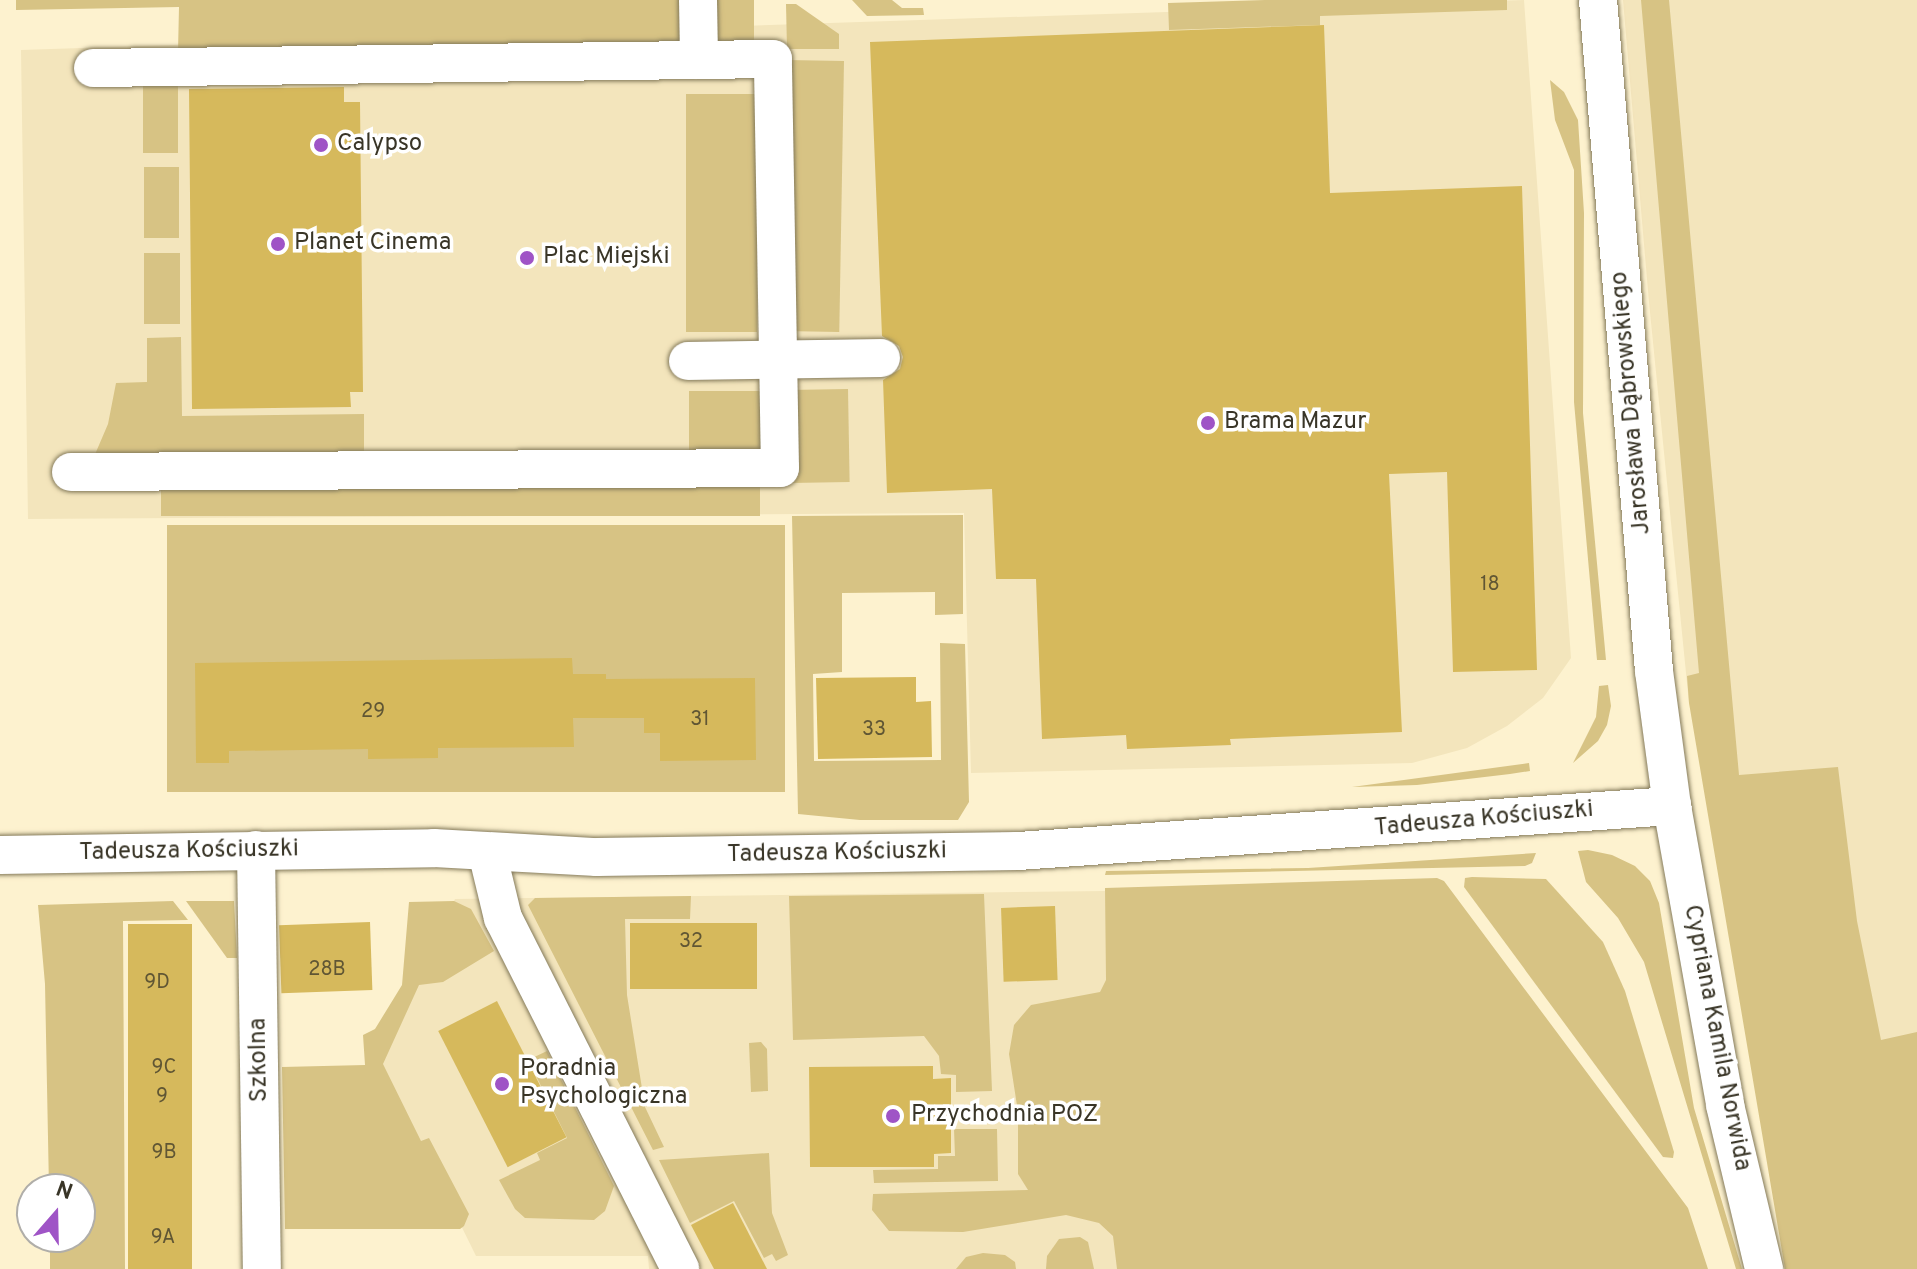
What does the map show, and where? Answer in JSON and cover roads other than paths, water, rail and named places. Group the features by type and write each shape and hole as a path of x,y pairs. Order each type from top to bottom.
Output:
{"street":[{"path":"698,0 699,60"},
{"name":"Jarosława Dąbrowskiego","path":"1598,0 1654,671 1672,806"},
{"path":"71,472 780,468 773,59 93,68"},
{"path":"688,361 881,358"},
{"name":"Tadeusza Kościuszki","path":"0,855 434,848 611,857 1061,850 1672,806"},
{"name":"Cypriana Kamila Norwida","path":"1672,806 1725,1105 1764,1269"},
{"name":"Szkolna","path":"256,850 262,1269"},
{"path":"487,852 503,918 680,1269"}],"place":[{"name":"Calypso","path":"321,145"},
{"name":"Planet Cinema","path":"278,244"},
{"name":"Plac Miejski","path":"527,258"},
{"name":"Brama Mazur","path":"1208,423"},
{"name":"Poradnia Psychologiczna","path":"502,1084"},
{"name":"Przychodnia POZ","path":"893,1116"}]}
